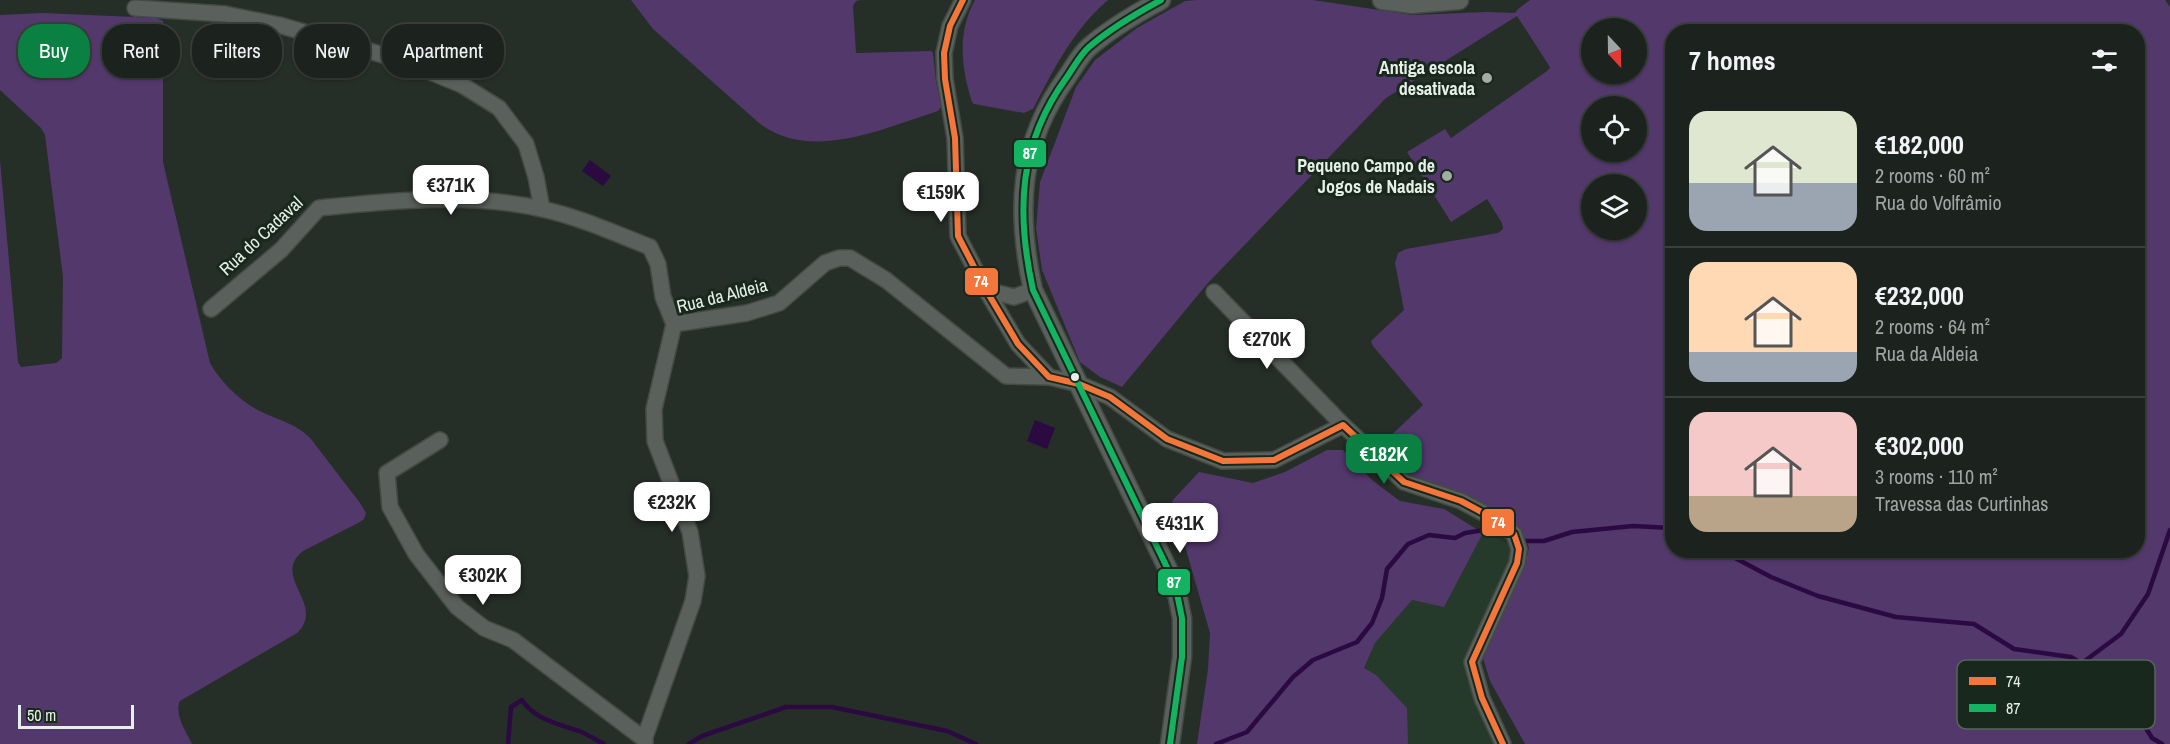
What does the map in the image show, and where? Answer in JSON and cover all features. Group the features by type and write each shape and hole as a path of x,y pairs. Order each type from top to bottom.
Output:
{"street":[{"path":"963,0 950,26 944,53 945,79 955,138 958,236 1018,344 1049,377"},
{"path":"1161,0 1126,18 1087,49 1047,107 1028,159 1022,208 1024,252 1033,290 1175,584 1182,618 1182,657 1170,744"},
{"path":"1382,0 1412,4 1459,0"},
{"path":"135,8 225,14 279,25 404,61 462,86 499,108 526,144 536,177 542,209"},
{"name":"Rua do Cadaval","path":"211,309 281,250 319,208 420,198 495,202 542,209 586,222 650,247 658,264 663,297 674,324"},
{"name":"Rua da Aldeia","path":"645,741 693,601 697,576 690,532 656,441 654,409 674,324 747,313 779,303 825,263 839,258 850,258 886,280 1006,376 1049,377 1079,384 1110,397 1167,439 1223,460 1274,460 1343,425"},
{"path":"986,290 1014,297 1033,290"},
{"path":"1214,292 1343,425 1404,482 1461,501 1491,517 1514,534 1519,549 1517,563 1472,662 1482,698 1503,744"},
{"path":"440,440 387,474 390,507 416,554 457,607 484,628 513,640 645,741"}],"shaded area":[{"path":"631,0 861,0 856,1 853,6 856,53 931,51 941,107 938,111 894,126 847,138 824,141 801,140 779,135 759,123 653,29"},
{"path":"975,0 1108,0 1074,37 1033,109 1024,113 972,102 963,63 963,37 969,12"},
{"path":"1197,0 1313,0 1412,15 1515,13 1530,0 2165,0 2170,7 2170,744 1525,744 1490,681 1483,658 1529,547 1508,519 1495,509 1464,495 1408,480 1379,451 1380,446 1423,405 1371,341 1404,310 1395,263 1398,253 1406,249 1498,233 1503,229 1502,223 1487,199 1451,222 1407,152 1445,129 1451,138 1547,71 1550,68 1548,64 1517,16 1386,98 1207,284 1122,387 1100,377 1080,362 1042,270 1036,228 1040,182 1076,87 1095,60 1137,28 1185,1"},
{"path":"43,13 156,18 163,21 163,24 102,24 102,78 163,78 163,162 210,363 227,386 242,399 258,410 295,427 311,439 366,513 360,522 303,551 294,561 292,571 306,612 305,622 297,633 180,701 178,712 192,744 0,744 0,160 18,362 21,367 56,363 62,358 63,277 45,135 41,128 0,90 0,15"},
{"path":"590,160 611,176 603,186 582,171"},
{"path":"1035,420 1055,428 1047,449 1027,441"},
{"path":"1327,450 1343,450 1373,481 1400,501 1444,509 1483,533 1444,607 1412,600 1375,643 1364,668 1376,675 1407,708 1408,744 1197,744 1208,669 1210,633 1172,501 1199,472 1253,483 1285,472"},
{"path":"1483,533 1512,545 1512,565 1465,666 1495,744 1407,744 1364,669 1375,643 1412,600 1444,606"}],"waterway":[{"path":"1521,541 1544,541 1572,532 1633,526 1665,528"},
{"path":"1216,744 1247,732 1293,677 1313,660 1357,642 1372,623 1382,598 1387,569 1408,544 1429,535 1455,538 1465,533 1490,529 1510,538"},
{"path":"2086,660 2121,634 2148,594 2170,530"},
{"path":"1735,558 1771,577 1818,596 1896,617 1974,624 2014,649 2071,657 2076,660"},
{"path":"508,744 511,707 522,700 527,707 540,716 582,732 604,744"},
{"path":"689,744 702,736 786,707 832,707 947,731 976,744"},
{"path":"2146,729 2152,738 2162,744"}],"transit line":[{"name":"74","path":"963,0 950,26 944,53 945,79 955,138 958,236 1018,344 1049,377 1079,384 1110,397 1167,439 1223,461 1274,460 1343,425 1404,482 1461,501 1491,517 1514,534 1519,549 1517,563 1472,662 1482,698 1503,744"},
{"name":"87","path":"1161,0 1106,34 1089,47 1077,61 1051,102 1039,128 1030,153 1023,206 1024,233 1033,290 1175,584 1182,618 1182,657 1170,744"}],"place":[{"name":"Antiga escola desativada","path":"1487,78"},
{"name":"Pequeno Campo de Jogos de Nadais","path":"1447,176"}]}
